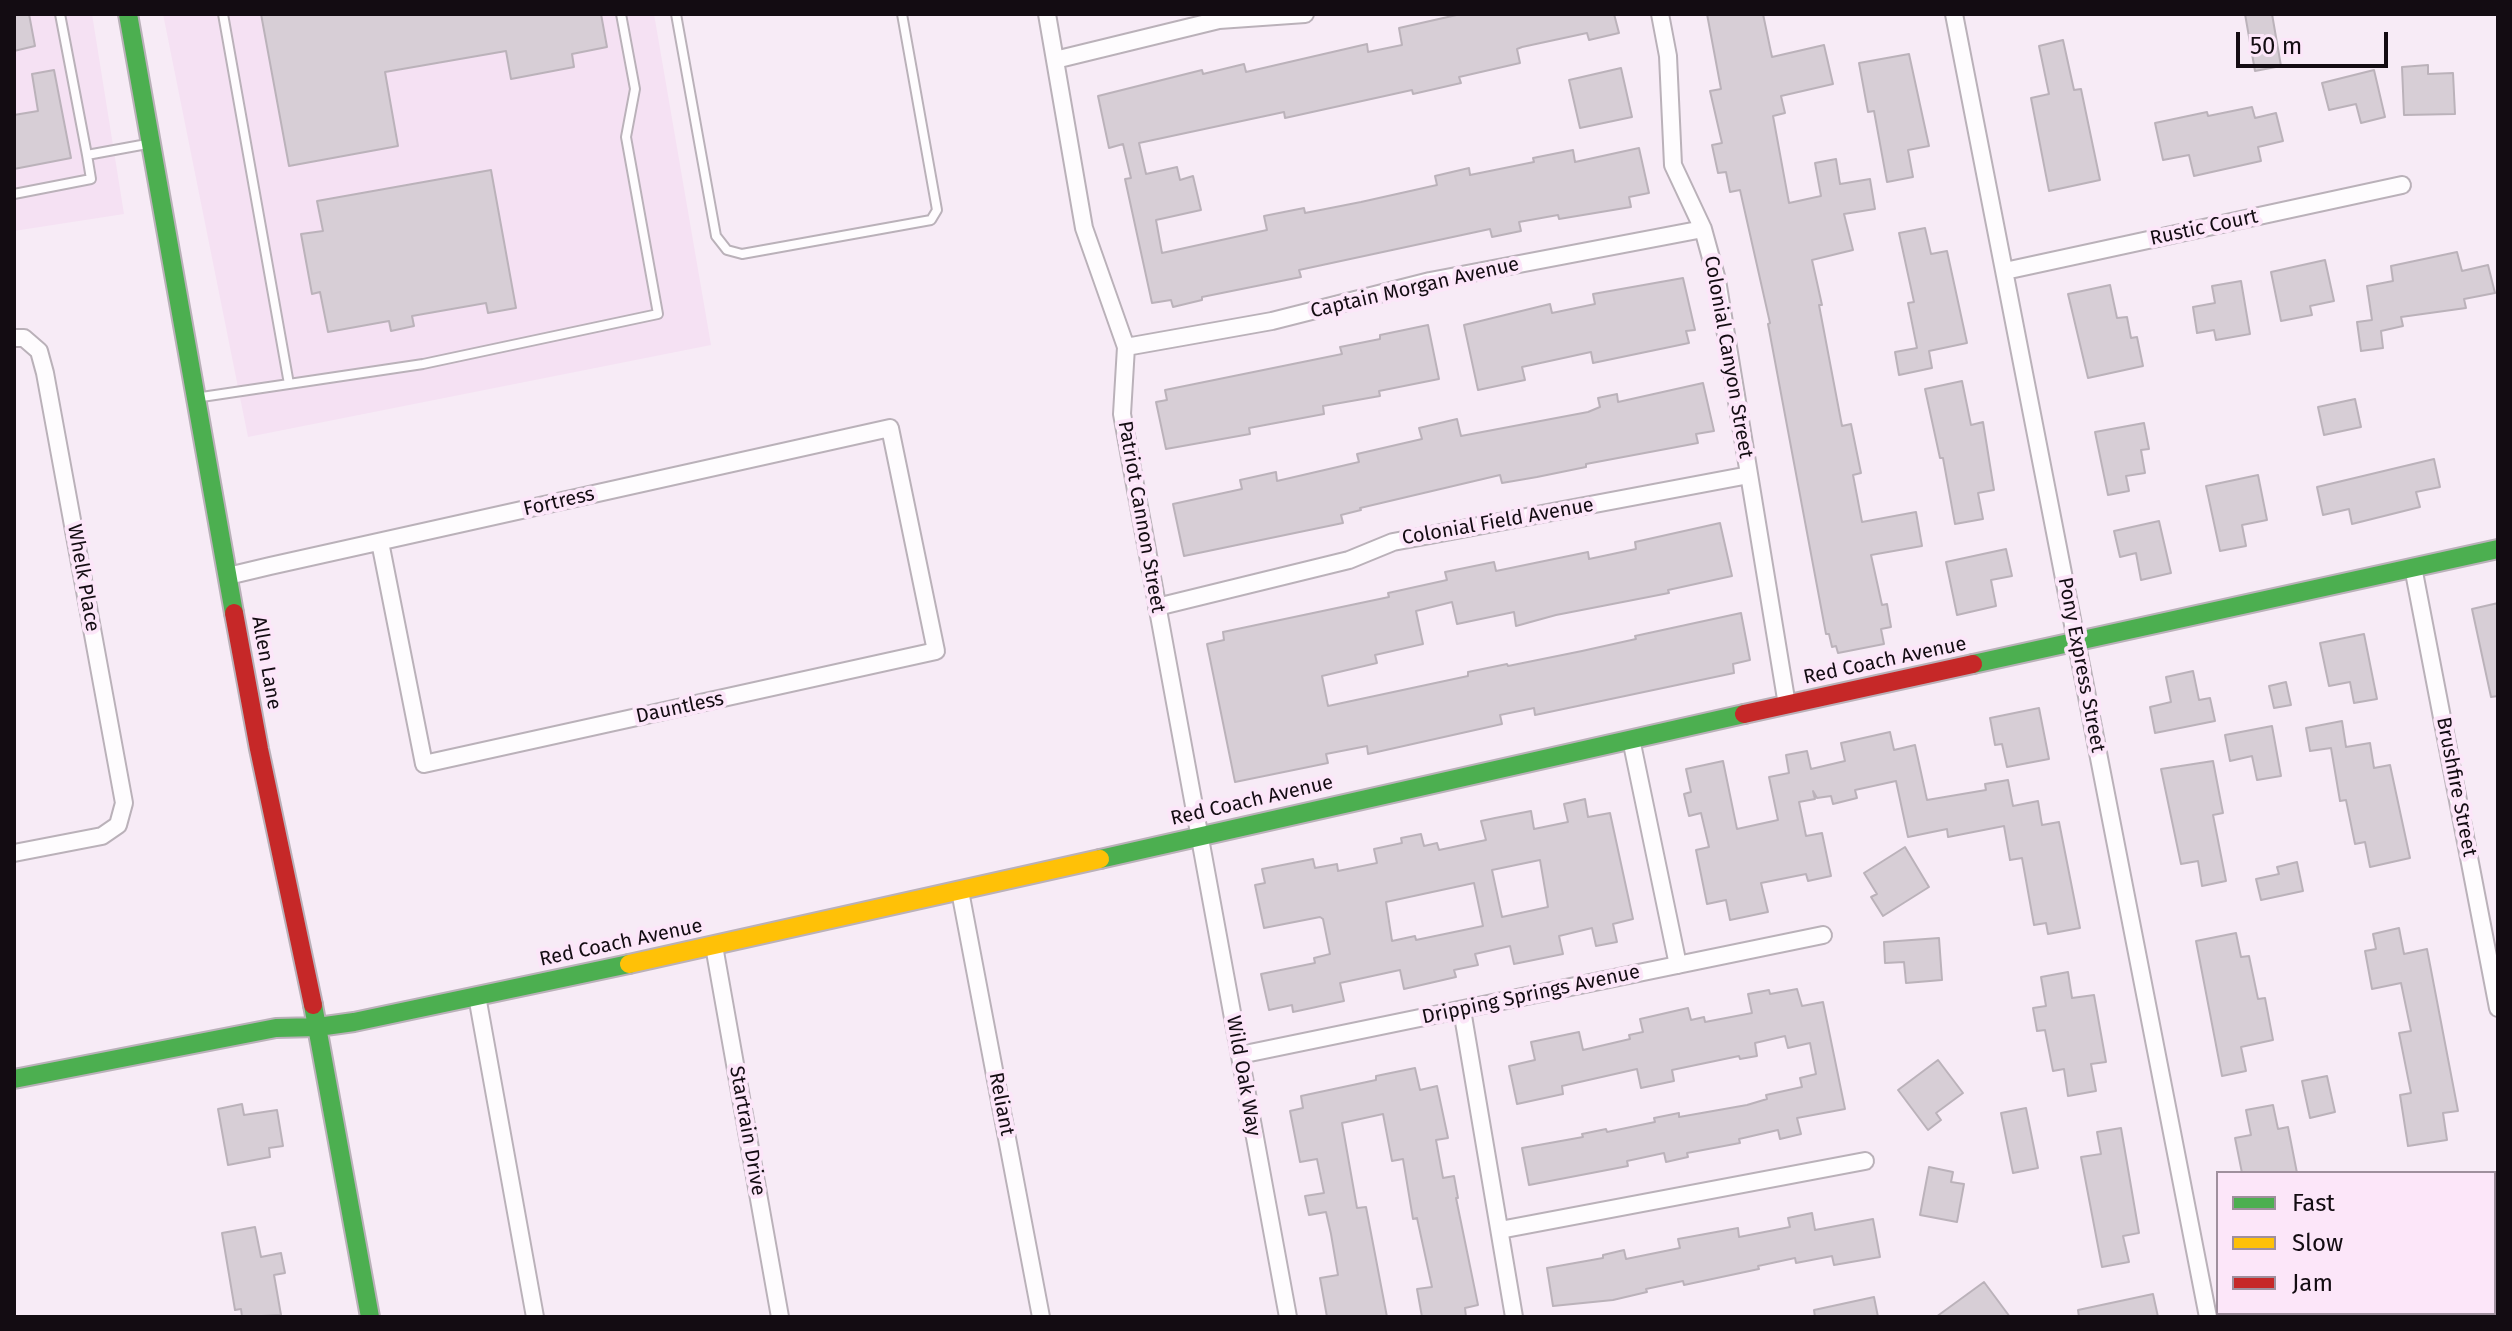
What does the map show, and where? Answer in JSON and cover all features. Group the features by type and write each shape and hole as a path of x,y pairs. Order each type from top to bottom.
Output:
{"street":[{"name":"Allen Lane","path":"128,14 194,398 259,749 318,1027 370,1317"},
{"name":"Patriot Cannon Street","path":"1047,14 1084,228 1126,347 1122,414 1199,835"},
{"path":"1055,60 1219,20 1305,14"},
{"name":"Colonial Canyon Street","path":"1660,14 1668,56 1673,165 1703,229 1717,280 1787,705"},
{"name":"Pony Express Street","path":"1954,14 2208,1317"},
{"name":"Rustic Court","path":"2005,271 2402,185"},
{"name":"Captain Morgan Avenue","path":"1126,347 1272,321 1430,281 1703,229"},
{"name":"Whelk Place","path":"14,853 102,836 118,825 124,803 45,373 39,351 19,338"},
{"name":"Fortress","path":"228,576 890,428 936,651"},
{"name":"Colonial Field Avenue","path":"1157,607 1349,560 1393,542 1749,475"},
{"name":"Dauntless","path":"380,542 424,764 936,651"},
{"name":"Red Coach Avenue","path":"14,1079 276,1028 354,1022 714,946 1199,835 2498,549"},
{"name":"Brushfire Street","path":"2413,567 2498,1008"},
{"path":"1631,739 1678,965"},
{"name":"Wild Oak Way","path":"1199,835 1288,1317"},
{"name":"Reliant","path":"960,891 1041,1317"},
{"name":"Dripping Springs Avenue","path":"1240,1055 1823,935"},
{"name":"Startrain Drive","path":"714,946 780,1317"},
{"path":"477,996 535,1317"},
{"path":"1462,1010 1514,1317"},
{"path":"1500,1230 1865,1161"}],"lane":[{"path":"14,194 91,179 60,14"},
{"path":"223,14 289,384"},
{"path":"194,398 423,364 658,314 626,137 635,89 621,14"},
{"path":"676,14 716,236 727,250 742,254 931,220 937,210 902,14"},
{"path":"87,155 150,144"}],"shaded area":[{"path":"14,14 92,14 124,214 14,231"},
{"path":"163,14 654,14 711,345 248,437"}],"building":[{"path":"14,14 29,14 35,46 14,51"},
{"path":"261,14 601,14 607,47 572,54 574,67 511,79 506,51 385,72 398,146 289,166"},
{"path":"1461,14 1614,14 1619,33 1589,40 1587,33 1522,47 1517,49 1520,63 1459,77 1461,83 1413,94 1412,90 1285,118 1284,112 1139,143 1146,174 1177,167 1180,180 1193,176 1201,210 1156,220 1162,253 1267,230 1264,216 1304,208 1305,213 1361,202 1437,185 1435,176 1469,168 1470,175 1534,162 1533,158 1573,150 1575,162 1639,148 1649,193 1629,197 1631,207 1519,222 1521,231 1492,237 1490,229 1299,270 1301,277 1202,297 1202,300 1173,307 1171,300 1152,303 1125,179 1131,178 1123,144 1109,148 1098,96 1202,70 1203,74 1244,64 1246,72 1367,44 1368,52 1402,45 1399,28"},
{"path":"1707,14 1763,14 1772,57 1824,45 1833,84 1781,96 1785,113 1773,116 1789,203 1821,196 1815,163 1836,159 1840,184 1870,179 1875,209 1844,214 1853,250 1812,260 1842,426 1851,424 1861,473 1853,475 1862,522 1916,512 1922,546 1871,555 1882,605 1887,604 1891,627 1881,629 1884,644 1838,653 1836,646 1832,647 1829,634 1826,634 1770,323 1740,190 1730,192 1726,172 1718,173 1712,145 1722,143 1710,91 1721,89"},
{"path":"2245,14 2272,14 2281,66 2255,71"},
{"path":"2063,40 2074,90 2081,89 2100,180 2049,191 2031,98 2049,94 2039,46"},
{"path":"1909,54 1929,146 1908,150 1913,177 1887,182 1874,111 1868,112 1859,63"},
{"path":"2428,65 2428,74 2453,73 2455,114 2404,115 2402,67"},
{"path":"1621,68 1632,117 1580,128 1569,80"},
{"path":"54,70 71,158 14,169 14,115 38,111 32,74"},
{"path":"2374,70 2385,117 2361,123 2356,104 2329,110 2322,83"},
{"path":"2252,107 2255,118 2276,113 2283,141 2258,147 2261,161 2194,176 2189,155 2163,160 2155,123"},
{"path":"491,170 516,308 488,313 486,303 412,316 414,326 391,331 389,321 328,332 320,292 312,294 301,234 323,231 317,201"},
{"path":"1925,228 1931,254 1947,251 1967,343 1929,351 1932,368 1899,375 1895,352 1917,348 1908,303 1914,302 1899,233"},
{"path":"2457,252 2462,271 2488,265 2495,293 2464,299 2466,308 2401,317 2403,326 2381,331 2383,348 2361,351 2357,322 2372,320 2367,286 2393,281 2391,266"},
{"path":"2325,260 2334,301 2310,306 2312,315 2281,321 2271,272"},
{"path":"1683,278 1695,330 1686,331 1689,343 1593,363 1591,352 1522,367 1525,380 1478,390 1464,325 1550,304 1552,313 1595,304 1593,294"},
{"path":"2241,281 2250,334 2216,340 2214,330 2197,333 2193,307 2215,303 2212,286"},
{"path":"2110,285 2117,318 2127,317 2131,338 2137,337 2143,366 2088,378 2068,294"},
{"path":"1428,325 1439,379 1379,391 1380,396 1323,406 1324,414 1249,428 1250,434 1166,449 1156,402 1167,400 1165,390 1342,354 1340,347"},
{"path":"1962,381 1971,425 1983,422 1994,490 1978,493 1983,519 1955,524 1943,458 1940,458 1925,389"},
{"path":"1703,383 1714,431 1696,434 1698,443 1502,483 1500,475 1360,508 1341,515 1343,523 1184,556 1173,504 1242,489 1240,480 1276,472 1277,481 1359,462 1357,454 1422,439 1419,428 1457,419 1461,436 1588,412 1600,407 1598,398 1617,394 1618,402"},
{"path":"2355,399 2361,427 2324,435 2318,407"},
{"path":"2144,423 2149,449 2141,450 2145,473 2126,476 2129,491 2108,495 2095,432"},
{"path":"2434,459 2440,487 2416,492 2420,507 2352,524 2349,509 2323,515 2317,487"},
{"path":"2258,475 2267,520 2242,525 2246,546 2220,551 2206,486"},
{"path":"2159,521 2171,573 2141,580 2136,553 2120,557 2114,531"},
{"path":"1720,523 1732,576 1516,626 1514,612 1457,624 1452,602 1416,611 1423,644 1375,655 1377,663 1322,676 1328,706 1468,676 1468,672 1582,651 1741,613 1750,660 1733,664 1734,673 1535,715 1534,708 1500,715 1502,724 1368,754 1367,746 1326,754 1328,763 1235,782 1207,644 1224,640 1223,632 1389,597 1388,593 1447,580 1445,572 1494,562 1496,571 1588,552 1589,559 1636,549 1635,542"},
{"path":"2006,549 2012,576 1991,580 1996,606 1957,615 1946,562"},
{"path":"2498,603 2498,696 2491,697 2472,609"},
{"path":"2364,634 2377,699 2354,703 2350,682 2329,686 2320,643"},
{"path":"2193,671 2199,700 2210,698 2215,721 2155,733 2150,707 2171,702 2166,677"},
{"path":"2286,682 2291,705 2274,708 2269,686"},
{"path":"2039,708 2049,759 2007,767 2002,744 1995,745 1990,718"},
{"path":"2342,721 2346,747 2370,743 2374,768 2390,765 2410,858 2370,867 2365,842 2355,844 2346,800 2340,801 2331,748 2310,751 2306,728"},
{"path":"2272,726 2281,776 2257,780 2252,756 2230,761 2225,735"},
{"path":"1890,732 1894,750 1915,745 1927,800 1986,790 1985,784 2008,780 2013,806 2038,801 2042,825 2059,822 2080,928 2048,934 2046,923 2034,925 2022,858 2010,860 2004,826 1948,837 1947,829 1908,837 1896,781 1855,790 1857,798 1833,804 1831,796 1817,798 1813,791 1815,799 1799,802 1806,836 1822,833 1831,876 1808,881 1806,874 1761,883 1768,912 1730,920 1726,900 1707,904 1696,850 1709,847 1701,813 1689,816 1684,794 1691,792 1686,769 1723,761 1737,829 1778,820 1769,777 1789,773 1786,755 1807,751 1811,769 1845,761 1841,743"},
{"path":"2213,761 2223,813 2213,815 2226,881 2202,886 2198,861 2181,864 2161,769"},
{"path":"1585,799 1588,817 1610,813 1633,919 1613,924 1617,942 1596,946 1592,928 1559,936 1563,954 1514,964 1510,946 1475,954 1478,965 1454,970 1456,977 1404,989 1400,970 1340,983 1344,1001 1293,1012 1292,1005 1269,1010 1261,974 1315,963 1314,958 1330,954 1320,917 1264,928 1255,885 1265,883 1262,869 1313,859 1315,868 1337,864 1338,871 1377,863 1374,849 1402,843 1401,838 1421,834 1424,846 1437,843 1439,850 1486,840 1481,821 1531,811 1534,829 1568,822 1564,804","holes":["1540,860 1548,907 1502,917 1492,870","1474,883 1483,926 1416,940 1415,936 1392,941 1386,902"]},
{"path":"1905,847 1929,887 1883,916 1871,897 1877,894 1864,873"},
{"path":"2297,862 2303,891 2261,900 2256,879 2279,874 2277,867"},
{"path":"2399,928 2404,954 2427,949 2458,1111 2443,1113 2447,1140 2408,1146 2400,1095 2411,1093 2399,1033 2411,1031 2401,983 2372,989 2365,951 2376,949 2373,934"},
{"path":"2236,933 2241,957 2249,956 2258,999 2265,998 2273,1040 2241,1047 2246,1071 2222,1076 2196,941"},
{"path":"1939,938 1942,980 1906,983 1904,962 1885,963 1884,942"},
{"path":"2068,972 2072,998 2094,995 2106,1062 2091,1064 2096,1091 2068,1096 2064,1069 2053,1071 2045,1030 2037,1031 2033,1008 2046,1006 2041,977"},
{"path":"1797,989 1802,1006 1823,1002 1845,1109 1797,1118 1801,1134 1780,1139 1778,1130 1739,1139 1740,1143 1687,1153 1688,1157 1666,1162 1664,1153 1627,1161 1628,1166 1529,1185 1522,1148 1583,1137 1582,1134 1606,1129 1607,1132 1655,1122 1654,1118 1679,1113 1679,1117 1747,1105 1767,1099 1766,1095 1802,1087 1800,1078 1816,1074 1810,1043 1788,1048 1785,1036 1755,1043 1757,1056 1740,1059 1739,1056 1672,1070 1674,1081 1641,1088 1637,1069 1562,1086 1563,1094 1517,1104 1509,1066 1535,1060 1531,1042 1579,1032 1583,1050 1630,1039 1629,1035 1643,1032 1640,1019 1688,1008 1691,1020 1704,1017 1705,1022 1752,1013 1748,994"},
{"path":"1938,1060 1963,1093 1936,1113 1941,1120 1928,1130 1898,1090"},
{"path":"1415,1068 1420,1090 1437,1086 1448,1138 1436,1140 1443,1178 1454,1176 1478,1305 1465,1308 1466,1317 1422,1317 1417,1289 1432,1287 1417,1218 1413,1219 1403,1159 1392,1161 1383,1114 1342,1123 1357,1208 1366,1207 1387,1317 1327,1317 1320,1278 1338,1275 1331,1234 1326,1212 1309,1215 1305,1196 1324,1193 1317,1159 1300,1162 1290,1111 1303,1108 1301,1096"},
{"path":"2327,1076 2335,1112 2310,1118 2302,1081"},
{"path":"242,1104 244,1115 277,1110 283,1146 269,1148 270,1157 228,1165 218,1109"},
{"path":"2273,1105 2278,1129 2288,1127 2297,1171 2242,1171 2235,1138 2251,1135 2246,1110"},
{"path":"2026,1108 2038,1168 2013,1173 2001,1113"},
{"path":"2121,1128 2139,1233 2123,1236 2129,1262 2102,1267 2081,1157 2101,1154 2097,1132"},
{"path":"1929,1167 1953,1172 1951,1182 1964,1184 1957,1222 1920,1215"},
{"path":"1812,1213 1815,1230 1873,1219 1880,1257 1834,1265 1832,1256 1796,1263 1795,1258 1684,1285 1683,1281 1646,1289 1647,1292 1613,1300 1553,1306 1547,1268 1603,1258 1603,1255 1624,1250 1626,1259 1680,1248 1678,1239 1738,1228 1739,1237 1790,1227 1788,1218"},
{"path":"255,1227 261,1257 281,1253 285,1273 274,1275 281,1315 242,1317 241,1309 235,1310 222,1233"},
{"path":"1984,1282 2010,1317 1936,1317"},
{"path":"2153,1294 2158,1317 2079,1317 2078,1310"},
{"path":"1874,1297 1878,1317 1815,1317 1814,1310"}],"traffic: fast":[{"path":"128,14 234,613"},
{"path":"1973,664 2498,549"},
{"path":"1100,859 1744,714"},
{"path":"14,1079 276,1028 354,1022 629,964"},
{"path":"313,1005 370,1317"}],"traffic: slow":[{"path":"629,964 1100,859"}],"traffic: jam":[{"path":"234,613 313,1005"},
{"path":"1744,714 1973,664"}]}
